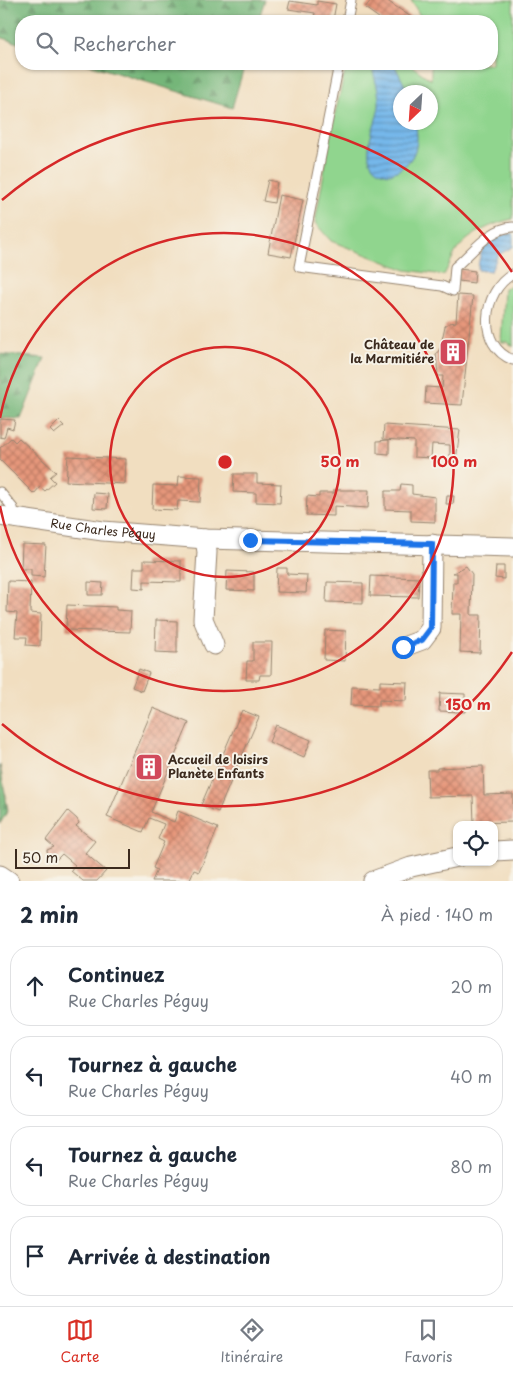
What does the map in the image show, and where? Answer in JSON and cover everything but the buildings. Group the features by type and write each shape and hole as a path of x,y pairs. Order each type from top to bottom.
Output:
{"street":[{"name":"Rue Charles Péguy","path":"7,517 103,531 205,539 513,547"},
{"path":"205,539 207,552 203,619 214,645"},
{"path":"403,647 422,640 431,628 432,544"},
{"path":"498,852 513,850"},
{"path":"373,881 412,874 453,859"},
{"path":"0,875 9,881"}],"lane":[{"path":"348,15 351,0"},
{"path":"338,70 299,267 442,286 453,291 455,266 494,233 513,227"},
{"path":"513,274 495,290 487,314 492,340 502,354 513,360"},
{"path":"0,492 14,508 7,517"}],"green space":[{"path":"0,0 265,0 260,15 15,15 15,42 0,37"},
{"path":"411,0 513,0 513,219 497,223 473,235 455,253 444,275 406,270 331,241 315,223 333,122 346,70 417,70 431,80 431,70 498,70 498,15 420,15"},
{"path":"107,70 243,70 232,108"},
{"path":"513,286 513,347 508,342 501,342 504,288"},
{"path":"0,354 45,358 21,419 0,418"},
{"path":"0,765 8,810 0,824"}],"water":[{"path":"373,70 397,70 404,85 393,85 393,130 417,130 417,139 414,154 410,160 390,174 378,170 372,164 369,156 371,135 379,101"},
{"path":"513,233 513,247 498,255 491,271 478,270 483,249 487,244 505,234"}],"place":[{"name":"Château de la Marmitiére","path":"453,352"},
{"name":"Accueil de loisirs Planète Enfants","path":"149,767"}],"route":[{"path":"250,540 432,544 431,628 429,634 422,640 403,647"}]}
